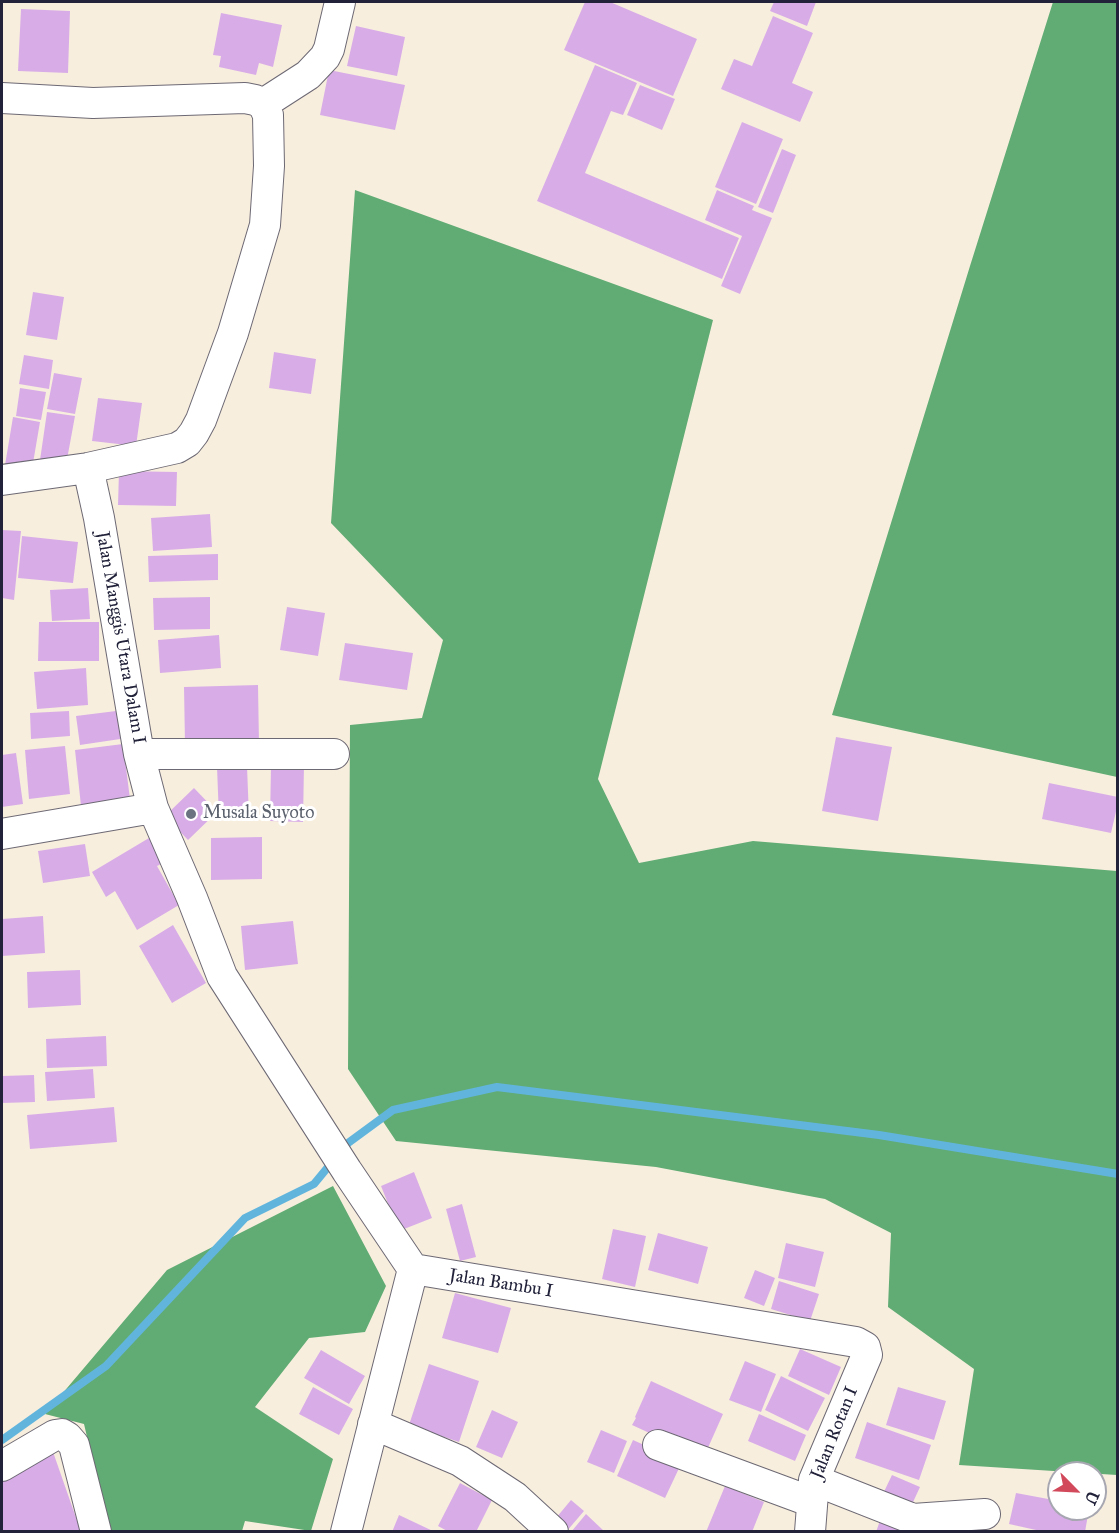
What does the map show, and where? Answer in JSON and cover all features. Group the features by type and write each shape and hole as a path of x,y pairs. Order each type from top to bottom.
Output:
{"street":[{"path":"263,104 308,75 325,57 340,2"},
{"path":"2,98 93,103 245,98 255,100 263,104 268,115 269,166 265,225 233,333 201,420 187,442 177,448 88,468 2,480"},
{"name":"Jalan Manggis Utara Dalam I","path":"88,468 99,518 139,754 153,808 192,898 222,976 413,1269"},
{"path":"139,754 334,754"},
{"path":"2,834 153,808"},
{"path":"346,1532 413,1269"},
{"name":"Jalan Bambu I","path":"413,1269 856,1342"},
{"name":"Jalan Rotan I","path":"812,1505 867,1355 865,1347 856,1342"},
{"path":"373,1425 459,1461 515,1497 553,1532"},
{"path":"2,1466 55,1435 62,1434 67,1437 74,1445 96,1532"},
{"path":"658,1445 812,1505 913,1519 985,1514"}],"green space":[{"path":"1053,2 1117,2 1117,777 832,715"},
{"path":"355,190 713,320 598,779 639,863 753,841 1117,871 1117,1475 1107,1474 1107,1461 1047,1461 1047,1471 959,1465 974,1369 888,1307 891,1233 825,1199 656,1167 396,1141 348,1069 350,725 422,718 443,640 331,523"},
{"path":"333,1186 386,1286 365,1332 309,1338 255,1407 333,1459 311,1531 245,1521 242,1531 109,1531 84,1424 45,1414 167,1270"}],"building":[{"path":"585,2 610,2 697,39 673,96 564,50"},
{"path":"774,2 816,2 807,26 770,11"},
{"path":"21,9 70,11 68,73 18,71"},
{"path":"221,13 282,25 273,67 259,63 256,75 219,67 221,56 213,55"},
{"path":"773,16 813,33 792,83 813,92 800,122 721,89 734,59 752,66"},
{"path":"356,26 405,37 397,76 347,66"},
{"path":"595,65 637,83 623,115 611,111 585,173 739,238 722,279 537,201"},
{"path":"329,70 405,85 395,130 320,115"},
{"path":"640,85 675,99 662,130 627,115"},
{"path":"742,122 783,139 756,204 715,187"},
{"path":"782,149 796,155 773,213 758,207"},
{"path":"717,190 754,206 752,210 772,218 740,294 721,286 742,236 705,220"},
{"path":"33,292 64,297 57,340 26,335"},
{"path":"274,352 316,359 311,394 269,388"},
{"path":"24,355 53,360 49,389 19,384"},
{"path":"54,373 82,378 75,414 47,409"},
{"path":"20,388 46,392 41,420 16,416"},
{"path":"98,398 142,403 136,446 92,441"},
{"path":"47,412 75,416 66,465 40,460"},
{"path":"13,417 40,422 32,469 5,465"},
{"path":"119,471 177,472 176,506 118,505"},
{"path":"210,514 212,547 153,551 151,518"},
{"path":"2,530 21,531 14,600 2,598"},
{"path":"22,536 78,542 73,583 18,578"},
{"path":"218,554 218,580 149,582 148,556"},
{"path":"88,588 90,619 52,621 50,590"},
{"path":"210,597 210,629 154,630 153,598"},
{"path":"287,607 325,613 318,656 280,650"},
{"path":"39,622 99,622 99,661 38,661"},
{"path":"219,635 221,668 160,673 158,640"},
{"path":"345,643 413,653 407,690 339,680"},
{"path":"86,668 88,705 37,709 34,672"},
{"path":"258,685 259,743 185,745 184,687"},
{"path":"124,710 127,738 80,745 76,716"},
{"path":"69,711 70,736 31,739 30,713"},
{"path":"836,737 892,747 878,821 822,811"},
{"path":"123,744 130,799 81,806 75,750"},
{"path":"65,746 70,794 29,799 25,750"},
{"path":"16,753 23,804 2,807 2,755"},
{"path":"271,765 304,765 303,822 270,821"},
{"path":"247,766 249,817 219,818 217,767"},
{"path":"1049,783 1118,797 1111,833 1042,819"},
{"name":"Musala Suyoto","path":"194,788 217,812 188,840 165,816"},
{"path":"262,837 262,879 211,880 211,838"},
{"path":"149,838 163,863 157,866 179,905 137,930 115,891 106,897 92,872"},
{"path":"85,844 90,876 43,883 38,851"},
{"path":"43,916 45,953 2,956 2,919"},
{"path":"293,921 298,964 245,970 241,926"},
{"path":"173,925 206,983 172,1003 139,946"},
{"path":"80,970 81,1005 28,1008 27,972"},
{"path":"106,1036 107,1066 47,1068 46,1039"},
{"path":"93,1069 95,1098 47,1101 45,1072"},
{"path":"34,1075 35,1102 2,1103 2,1076"},
{"path":"114,1107 117,1142 30,1149 27,1115"},
{"path":"414,1172 432,1218 399,1231 381,1186"},
{"path":"462,1204 476,1257 460,1261 446,1209"},
{"path":"613,1229 646,1236 635,1287 602,1279"},
{"path":"658,1233 708,1247 698,1284 648,1270"},
{"path":"786,1243 824,1252 815,1287 778,1278"},
{"path":"755,1270 775,1278 764,1306 744,1298"},
{"path":"779,1281 819,1294 810,1321 771,1309"},
{"path":"455,1293 511,1308 498,1353 442,1338"},
{"path":"800,1349 841,1367 829,1395 788,1376"},
{"path":"321,1350 365,1376 349,1404 304,1378"},
{"path":"745,1361 776,1374 761,1412 729,1400"},
{"path":"429,1364 479,1381 459,1442 409,1425"},
{"path":"781,1376 825,1398 808,1431 765,1410"},
{"path":"651,1381 723,1414 707,1450 680,1447 632,1425"},
{"path":"313,1387 353,1409 339,1435 299,1414"},
{"path":"898,1387 946,1401 934,1440 886,1425"},
{"path":"492,1410 518,1422 502,1458 476,1447"},
{"path":"759,1414 806,1435 795,1461 748,1441"},
{"path":"867,1422 931,1445 919,1480 855,1458"},
{"path":"601,1430 627,1441 614,1473 587,1462"},
{"path":"633,1440 682,1462 665,1498 617,1476"},
{"path":"52,1449 81,1532 2,1532 2,1482"},
{"path":"892,1475 920,1487 908,1513 880,1500"},
{"path":"460,1483 492,1500 476,1532 449,1532 438,1526"},
{"path":"725,1486 764,1502 752,1532 706,1532"},
{"path":"1016,1493 1047,1499 1047,1521 1087,1521 1085,1532 1045,1532 1009,1524"},
{"path":"571,1500 584,1511 566,1532 551,1524"},
{"path":"883,1512 905,1532 876,1532"},
{"path":"586,1514 605,1532 571,1532"},
{"path":"399,1515 435,1532 392,1532"}],"waterway":[{"path":"341,1152 348,1143 393,1110 497,1087 879,1135 1118,1174"},
{"path":"2,1440 106,1366 245,1218 314,1184 333,1161"}],"place":[{"name":"Musala Suyoto","path":"191,814"}]}
